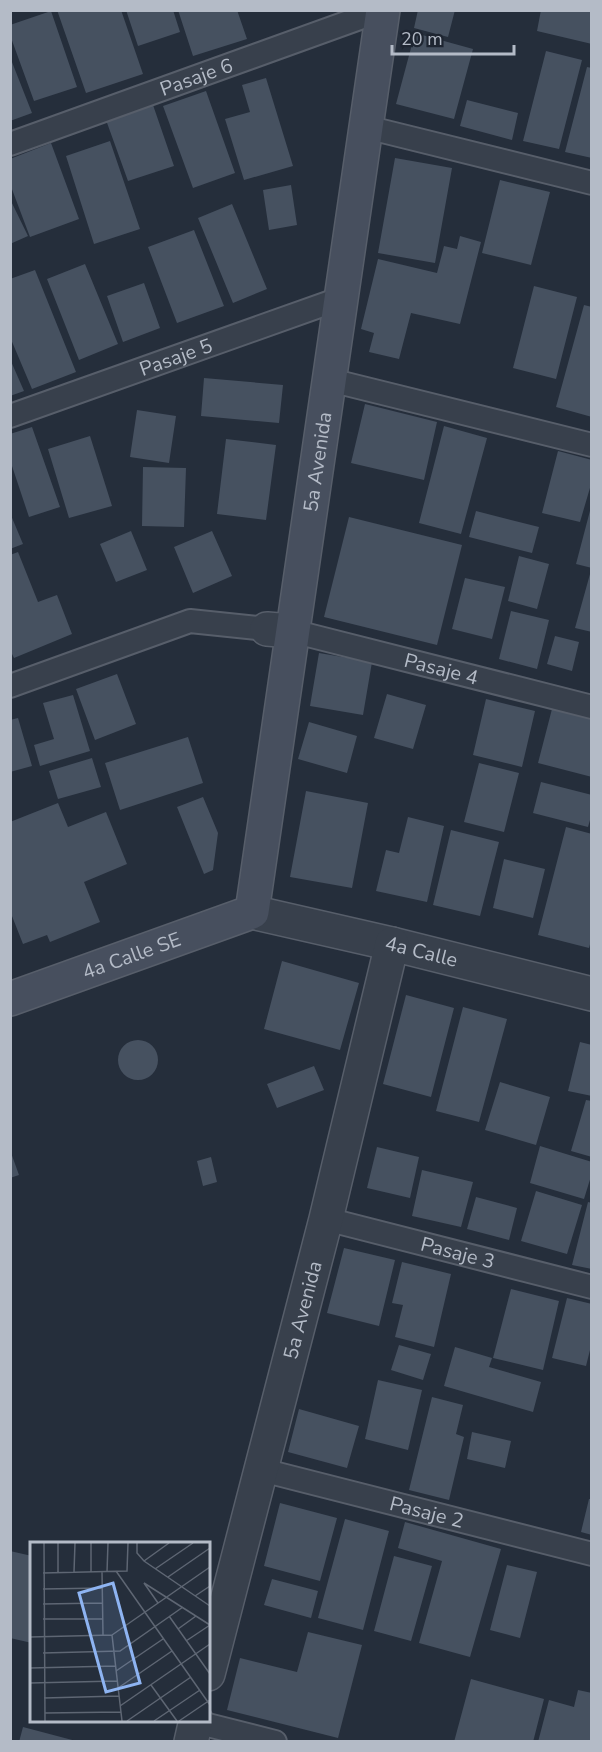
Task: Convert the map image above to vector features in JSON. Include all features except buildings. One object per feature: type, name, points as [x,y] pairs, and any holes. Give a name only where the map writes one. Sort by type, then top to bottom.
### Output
[{"type":"street","name":"5a Avenida","points":[[252,912],[280,630],[330,380],[383,10]]},
{"type":"street","name":"4a Calle","points":[[252,912],[392,944],[591,994]]},
{"type":"street","name":"4a Calle SE","points":[[10,999],[252,912]]},
{"type":"street","name":"5a Avenida","points":[[210,1666],[326,1219],[392,944]]},
{"type":"lane","name":"Pasaje 6","points":[[10,144],[383,10]]},
{"type":"lane","points":[[366,127],[591,183]]},
{"type":"lane","name":"Pasaje 5","points":[[10,416],[342,298]]},
{"type":"lane","points":[[330,380],[591,445]]},
{"type":"lane","name":"Pasaje 4","points":[[10,686],[190,621],[280,630],[591,707]]},
{"type":"lane","name":"Pasaje 3","points":[[326,1219],[591,1287]]},
{"type":"lane","name":"Pasaje 2","points":[[262,1470],[591,1554]]},
{"type":"lane","points":[[195,1728],[275,1742]]}]
